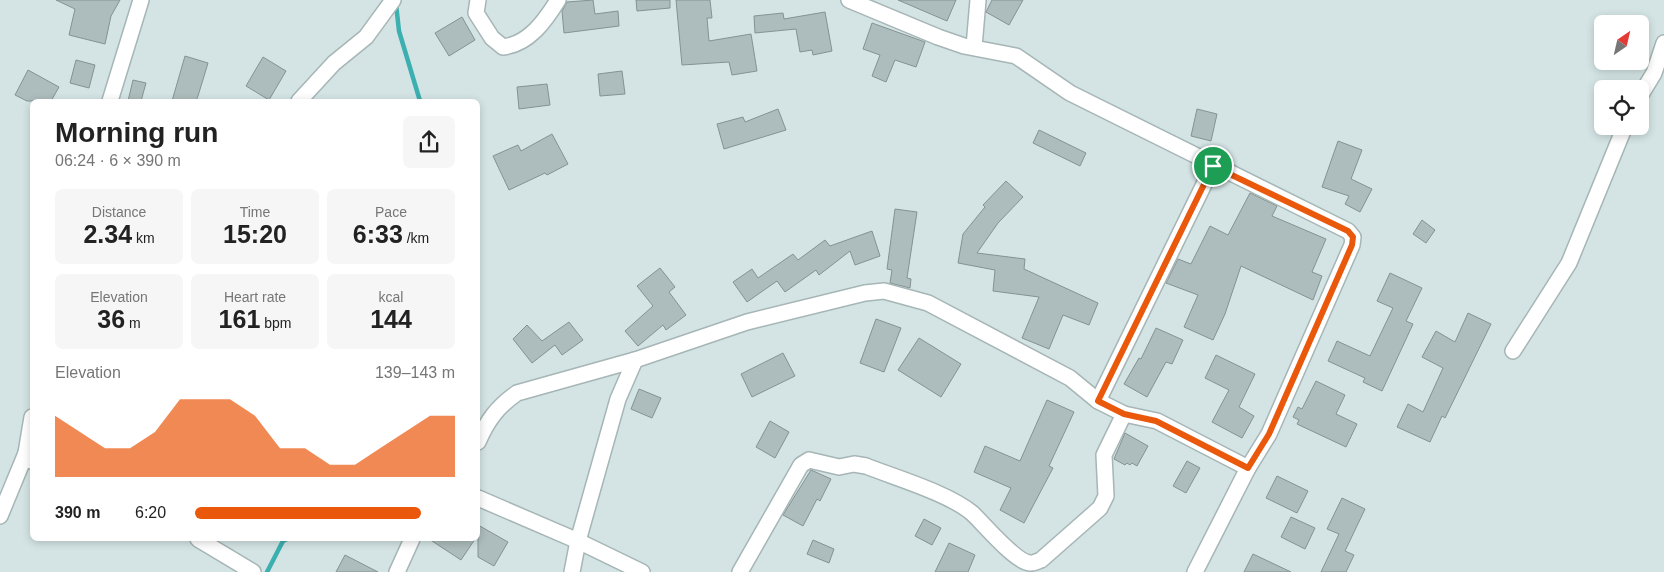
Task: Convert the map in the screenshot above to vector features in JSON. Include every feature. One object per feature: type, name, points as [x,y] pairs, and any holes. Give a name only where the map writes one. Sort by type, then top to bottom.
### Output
[{"type":"street","points":[[111,99],[141,0]]},
{"type":"street","points":[[301,99],[334,63],[366,37],[393,0]]},
{"type":"street","points":[[478,0],[476,13],[492,38],[503,47],[514,45],[534,32],[558,0]]},
{"type":"street","points":[[849,0],[938,37],[1016,56],[1070,92],[1213,166],[1348,231],[1353,237],[1352,245],[1269,434],[1248,468],[1195,572]]},
{"type":"street","points":[[974,47],[978,0]]},
{"type":"street","points":[[1649,81],[1654,73],[1664,43]]},
{"type":"street","points":[[1513,351],[1569,263],[1620,135]]},
{"type":"street","points":[[1098,401],[1213,166]]},
{"type":"street","points":[[480,437],[486,422],[502,404],[516,394],[636,360],[747,322],[865,293],[884,291],[928,303],[1070,378],[1098,401],[1124,414],[1156,421],[1248,468]]},
{"type":"street","points":[[572,572],[578,541],[618,398],[636,360]]},
{"type":"street","points":[[740,572],[801,465],[809,460],[839,467],[854,464],[866,466],[946,498],[962,505],[991,534],[1024,561],[1031,564],[1041,560],[1100,508],[1106,496],[1104,455],[1124,414]]},
{"type":"street","points":[[0,516],[29,458],[30,444]]},
{"type":"street","points":[[480,499],[578,541],[642,572]]},
{"type":"street","points":[[201,541],[253,572]]},
{"type":"street","points":[[397,572],[411,541]]},
{"type":"building","points":[[56,0],[120,0],[111,16],[105,44],[69,35],[75,9]]},
{"type":"building","points":[[593,0],[595,14],[618,11],[619,26],[564,33],[562,11],[567,2]]},
{"type":"building","points":[[636,0],[670,0],[670,8],[637,11]]},
{"type":"building","points":[[676,0],[710,0],[712,18],[707,18],[709,41],[751,34],[757,71],[732,75],[729,62],[682,65]]},
{"type":"building","points":[[898,0],[956,0],[947,21]]},
{"type":"building","points":[[992,0],[1023,0],[1009,25],[986,12]]},
{"type":"building","points":[[825,12],[832,51],[813,55],[812,50],[800,52],[796,29],[755,33],[754,16],[783,13],[784,19]]},
{"type":"building","points":[[462,17],[475,40],[449,56],[435,33]]},
{"type":"building","points":[[872,23],[925,42],[916,67],[895,60],[886,82],[872,76],[880,55],[863,49]]},
{"type":"building","points":[[185,56],[208,63],[197,99],[173,99]]},
{"type":"building","points":[[263,57],[286,71],[270,99],[246,86]]},
{"type":"building","points":[[76,60],[95,65],[89,88],[70,83]]},
{"type":"building","points":[[28,70],[59,87],[52,99],[30,99],[30,101],[27,101],[15,95]]},
{"type":"building","points":[[622,71],[625,94],[600,96],[598,74]]},
{"type":"building","points":[[133,80],[146,83],[142,99],[128,99]]},
{"type":"building","points":[[547,84],[550,105],[519,109],[517,87]]},
{"type":"building","points":[[778,109],[786,130],[724,149],[717,124],[743,117],[745,122]]},
{"type":"building","points":[[1197,109],[1217,114],[1211,141],[1191,136]]},
{"type":"building","points":[[1039,130],[1086,153],[1080,166],[1033,143]]},
{"type":"building","points":[[552,134],[568,164],[547,175],[545,173],[509,190],[493,156],[518,145],[521,151]]},
{"type":"building","points":[[1338,141],[1362,150],[1351,179],[1372,189],[1360,212],[1345,204],[1349,196],[1322,187]]},
{"type":"building","points":[[1006,181],[1023,197],[998,223],[977,253],[1025,259],[1024,269],[1098,303],[1089,325],[1063,315],[1049,349],[1022,338],[1039,297],[993,291],[995,270],[958,263],[963,234],[985,207],[983,205]]},
{"type":"building","points":[[1250,193],[1277,206],[1272,216],[1326,239],[1312,272],[1322,276],[1313,300],[1241,266],[1225,314],[1213,340],[1184,327],[1198,295],[1166,283],[1178,259],[1191,264],[1210,226],[1228,235]]},
{"type":"building","points":[[895,209],[917,212],[907,278],[911,279],[910,288],[890,283],[892,270],[887,269]]},
{"type":"building","points":[[1422,220],[1435,230],[1426,243],[1413,234]]},
{"type":"building","points":[[872,231],[880,256],[855,265],[850,251],[819,275],[816,270],[785,292],[777,281],[747,302],[733,282],[752,269],[758,278],[793,254],[798,260],[825,240],[830,246]]},
{"type":"building","points":[[660,268],[675,287],[669,292],[686,315],[666,330],[663,325],[638,346],[625,331],[653,306],[637,286]]},
{"type":"building","points":[[1390,273],[1422,288],[1406,321],[1413,324],[1382,391],[1363,382],[1365,378],[1328,361],[1337,341],[1370,356],[1393,308],[1377,301]]},
{"type":"building","points":[[1468,313],[1491,324],[1445,418],[1442,416],[1430,442],[1397,427],[1408,404],[1423,412],[1443,368],[1422,357],[1436,331],[1455,342]]},
{"type":"building","points":[[876,319],[901,328],[884,372],[860,363]]},
{"type":"building","points":[[569,322],[583,340],[562,355],[555,345],[532,363],[513,339],[527,325],[542,341]]},
{"type":"building","points":[[1156,328],[1183,340],[1172,364],[1166,362],[1147,397],[1124,384],[1139,358],[1141,359]]},
{"type":"building","points":[[919,338],[961,364],[941,397],[898,370]]},
{"type":"building","points":[[783,353],[795,376],[752,397],[741,374]]},
{"type":"building","points":[[1216,355],[1255,374],[1239,407],[1254,416],[1242,438],[1212,422],[1229,390],[1205,378]]},
{"type":"building","points":[[1316,381],[1345,395],[1336,414],[1357,424],[1346,447],[1297,424],[1299,420],[1293,417],[1298,407],[1302,409]]},
{"type":"building","points":[[639,389],[661,398],[652,418],[631,409]]},
{"type":"building","points":[[1047,400],[1074,412],[1049,466],[1053,468],[1024,523],[1000,510],[1011,488],[974,472],[985,446],[1020,461]]},
{"type":"building","points":[[770,421],[789,432],[775,458],[756,447]]},
{"type":"building","points":[[1125,433],[1148,446],[1137,466],[1132,463],[1125,465],[1114,459]]},
{"type":"building","points":[[1187,461],[1200,468],[1186,493],[1173,486]]},
{"type":"building","points":[[811,470],[831,479],[820,501],[817,499],[803,526],[783,515]]},
{"type":"building","points":[[1277,476],[1308,491],[1297,513],[1266,498]]},
{"type":"building","points":[[1342,498],[1365,509],[1345,551],[1354,555],[1346,572],[1321,572],[1339,534],[1327,529]]},
{"type":"building","points":[[1291,517],[1315,528],[1305,549],[1281,537]]},
{"type":"building","points":[[924,519],[941,528],[932,545],[915,536]]},
{"type":"building","points":[[480,526],[508,542],[494,566],[478,557]]},
{"type":"building","points":[[813,540],[834,549],[829,563],[807,554]]},
{"type":"building","points":[[432,541],[474,541],[461,560]]},
{"type":"building","points":[[949,543],[975,555],[968,572],[935,572]]},
{"type":"building","points":[[1253,554],[1291,572],[1244,572]]},
{"type":"building","points":[[345,555],[378,572],[336,572]]},
{"type":"waterway","points":[[396,4],[399,31],[419,99]]},
{"type":"waterway","points":[[267,572],[283,541]]},
{"type":"route","points":[[1213,166],[1348,231],[1353,237],[1352,245],[1269,434],[1248,468],[1156,421],[1124,414],[1098,401],[1213,166]]}]
